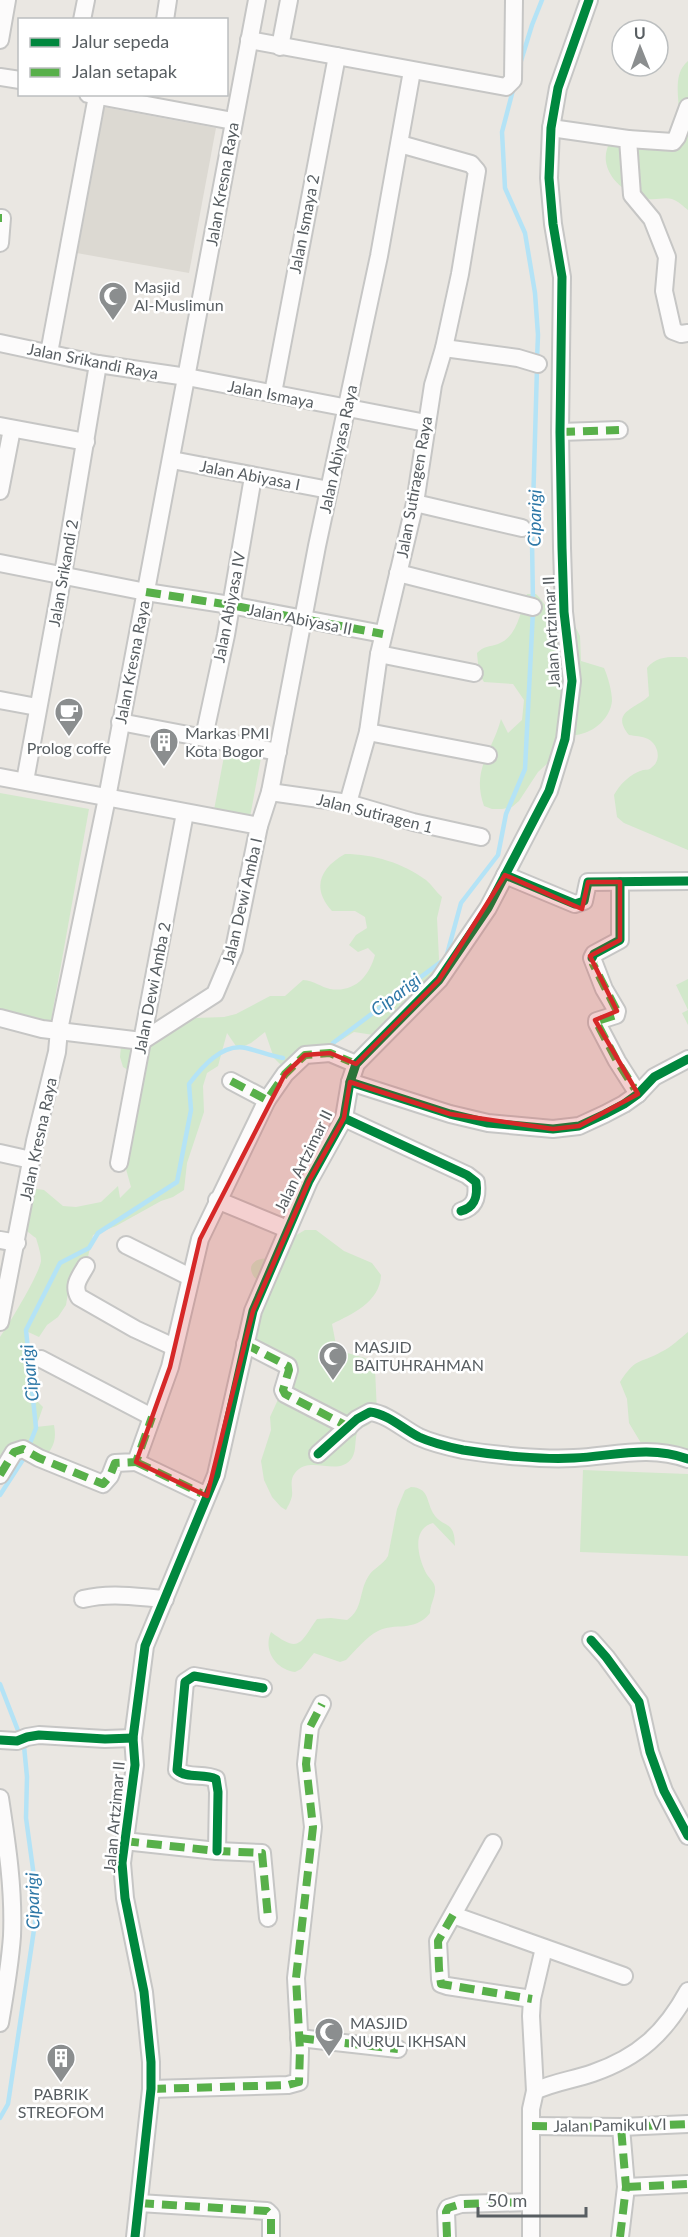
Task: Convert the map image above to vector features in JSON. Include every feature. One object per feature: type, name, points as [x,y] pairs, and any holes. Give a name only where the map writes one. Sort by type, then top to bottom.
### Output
[{"type":"street","points":[[0,40],[8,0]]},
{"type":"street","points":[[82,18],[86,0]]},
{"type":"street","points":[[165,18],[168,0]]},
{"type":"street","name":"Jalan Kresna Raya","points":[[0,1322],[8,1241],[31,1160],[57,1052],[59,1030],[107,798],[172,460],[257,0]]},
{"type":"street","points":[[280,46],[289,0]]},
{"type":"street","points":[[249,40],[506,87],[513,80],[514,0]]},
{"type":"street","name":"Jalan Artzimar II","points":[[135,2237],[151,2089],[151,2062],[144,1992],[123,1881],[124,1841],[135,1765],[133,1737],[145,1646],[216,1475],[253,1311],[309,1181],[344,1118],[350,1082],[356,1064],[439,980],[489,908],[549,791],[565,739],[572,681],[564,612],[560,432],[562,277],[553,224],[549,178],[551,128],[558,87],[589,0]]},
{"type":"street","name":"Jalan Ismaya 2","points":[[273,393],[337,56]]},
{"type":"street","name":"Jalan Abiyasa Raya","points":[[259,826],[270,792],[329,490],[379,256],[412,71]]},
{"type":"street","points":[[0,77],[18,81]]},
{"type":"street","points":[[50,353],[93,96]]},
{"type":"street","points":[[105,96],[151,100],[234,121]]},
{"type":"street","points":[[551,128],[628,139],[673,142],[688,107]]},
{"type":"street","points":[[628,139],[632,195],[652,219],[667,257],[664,291],[673,331],[681,334],[688,333]]},
{"type":"street","name":"Jalan Sutiragen Raya","points":[[348,803],[368,732],[379,654],[415,503],[433,385],[444,348],[460,273],[477,171],[471,164],[400,144]]},
{"type":"street","points":[[0,218],[2,218],[2,232],[0,243]]},
{"type":"street","name":"Jalan Srikandi Raya","points":[[0,343],[98,364],[187,377]]},
{"type":"street","points":[[444,348],[518,358],[538,364]]},
{"type":"street","name":"Jalan Srikandi 2","points":[[25,781],[98,364]]},
{"type":"street","name":"Jalan Ismaya","points":[[187,377],[426,423]]},
{"type":"street","points":[[0,491],[6,427],[86,442]]},
{"type":"street","points":[[560,432],[619,430]]},
{"type":"street","name":"Jalan Abiyasa I","points":[[172,460],[329,490]]},
{"type":"street","name":"Jalan Abiyasa IV","points":[[204,737],[253,477]]},
{"type":"street","points":[[415,503],[522,528]]},
{"type":"street","name":"Jalan Abiyasa II","points":[[0,563],[146,592],[384,634]]},
{"type":"street","points":[[398,573],[533,607]]},
{"type":"street","points":[[379,654],[474,673]]},
{"type":"street","points":[[0,700],[37,707]]},
{"type":"street","points":[[120,722],[278,752]]},
{"type":"street","points":[[368,732],[488,755]]},
{"type":"street","name":"Jalan Dewi Amba I","points":[[0,777],[259,826],[234,949],[215,994],[142,1041]]},
{"type":"street","name":"Jalan Sutiragen 1","points":[[270,792],[348,803],[413,822],[481,837]]},
{"type":"street","name":"Jalan Dewi Amba 2","points":[[119,1163],[185,813]]},
{"type":"street","points":[[505,875],[571,904],[584,901],[588,882],[688,881]]},
{"type":"street","points":[[620,882],[620,940],[594,954],[592,958],[604,989],[617,1011],[616,1015],[597,1021],[597,1023],[638,1094]]},
{"type":"street","points":[[0,1018],[59,1030],[142,1041]]},
{"type":"street","points":[[136,1462],[167,1377],[200,1239],[267,1100],[285,1074],[305,1055],[330,1053],[356,1064]]},
{"type":"street","points":[[350,1082],[450,1114],[488,1123],[553,1129],[579,1126],[624,1104],[638,1094],[654,1077],[688,1059]]},
{"type":"street","points":[[231,1081],[267,1100]]},
{"type":"street","points":[[344,1118],[467,1175],[476,1182],[474,1205],[461,1212]]},
{"type":"street","points":[[0,1153],[31,1160]]},
{"type":"street","points":[[217,1200],[287,1228]]},
{"type":"street","points":[[126,1245],[190,1277]]},
{"type":"street","points":[[86,1266],[76,1283],[75,1291],[80,1298],[174,1347]]},
{"type":"street","points":[[245,1344],[288,1366],[290,1370],[283,1390],[285,1394],[349,1427]]},
{"type":"street","points":[[41,1359],[152,1417]]},
{"type":"street","points":[[318,1454],[363,1414],[377,1413],[421,1438],[463,1450],[556,1458],[618,1452],[661,1452],[688,1459]]},
{"type":"street","points":[[0,1475],[14,1452],[23,1449],[39,1458],[103,1484],[110,1476],[115,1463],[136,1462],[207,1496]]},
{"type":"street","points":[[83,1599],[115,1594],[165,1599]]},
{"type":"street","points":[[591,1640],[639,1702],[650,1752],[664,1791],[688,1836]]},
{"type":"street","points":[[217,1851],[219,1792],[216,1779],[208,1775],[179,1773],[177,1770],[184,1682],[194,1676],[263,1688]]},
{"type":"street","points":[[151,2089],[294,2085],[299,2082],[300,2038],[296,1978],[313,1827],[306,1764],[310,1727],[322,1704]]},
{"type":"street","points":[[0,1740],[17,1741],[39,1735],[105,1739],[133,1737]]},
{"type":"street","points":[[0,1798],[11,1880],[0,2023]]},
{"type":"street","points":[[124,1841],[217,1851],[262,1853],[268,1918]]},
{"type":"street","points":[[493,1843],[438,1941],[441,1984],[532,1999]]},
{"type":"street","points":[[453,1915],[624,1976]]},
{"type":"street","points":[[531,2237],[531,2109],[535,2091],[531,2016],[532,1999],[544,1948]]},
{"type":"street","points":[[535,2091],[593,2073],[639,2050],[667,2025],[688,1991]]},
{"type":"street","points":[[300,2038],[398,2049]]},
{"type":"street","name":"Jalan Pamikul VI","points":[[532,2126],[621,2127],[688,2124]]},
{"type":"street","points":[[620,2237],[626,2187],[621,2127]]},
{"type":"street","points":[[626,2187],[688,2184]]},
{"type":"street","points":[[447,2237],[446,2212],[448,2208],[461,2204],[531,2202]]},
{"type":"street","points":[[139,2203],[267,2211],[272,2215],[271,2237]]},
{"type":"highlighted area","points":[[505,875],[582,909],[588,882],[620,882],[620,940],[590,956],[617,1011],[595,1020],[638,1094],[579,1126],[553,1129],[450,1114],[350,1082],[344,1118],[309,1181],[253,1311],[207,1496],[136,1462],[170,1367],[200,1239],[285,1074],[305,1055],[330,1053],[356,1064],[439,980]]},
{"type":"shaded area","points":[[98,106],[216,128],[189,273],[71,252]]},
{"type":"green space","points":[[688,61],[688,210],[672,199],[649,199],[629,192],[613,178],[606,159],[607,149],[612,139],[669,139],[678,122],[679,74]]},
{"type":"green space","points":[[527,594],[536,594],[554,615],[572,620],[580,636],[581,661],[604,668],[610,684],[612,701],[603,721],[585,733],[571,735],[538,772],[519,801],[512,807],[492,809],[484,806],[480,782],[481,771],[501,719],[508,733],[522,720],[524,700],[513,684],[484,682],[479,674],[477,653],[484,648],[505,641],[510,636]]},
{"type":"green space","points":[[686,657],[688,659],[688,850],[624,823],[617,817],[614,795],[622,783],[638,772],[650,769],[657,760],[658,752],[654,744],[646,738],[629,735],[622,721],[627,712],[649,696],[647,668],[660,659]]},
{"type":"green space","points":[[225,751],[261,758],[250,817],[214,810]]},
{"type":"green space","points":[[0,793],[89,809],[50,1026],[0,1012]]},
{"type":"green space","points":[[345,854],[377,858],[398,864],[426,880],[442,897],[437,918],[439,959],[436,972],[380,1036],[354,1032],[309,1057],[289,1064],[281,1065],[274,1058],[265,1032],[251,1043],[238,1049],[227,1033],[218,1066],[207,1073],[203,1086],[204,1112],[187,1163],[184,1190],[116,1226],[93,1235],[87,1261],[77,1284],[68,1293],[66,1305],[58,1317],[47,1325],[39,1337],[26,1331],[29,1385],[34,1398],[43,1407],[36,1427],[54,1425],[55,1436],[49,1453],[41,1461],[24,1460],[17,1457],[0,1480],[0,1337],[30,1288],[41,1261],[36,1238],[20,1224],[15,1215],[14,1203],[31,1188],[44,1190],[63,1206],[76,1207],[101,1202],[118,1186],[120,1198],[131,1187],[124,1162],[133,1073],[123,1067],[120,1057],[121,1046],[162,1039],[182,1024],[195,1018],[224,1017],[236,1014],[270,996],[285,996],[303,980],[339,990],[354,986],[365,976],[375,955],[368,948],[358,952],[349,945],[356,935],[367,928],[365,917],[355,911],[332,911],[320,887],[324,872]]},
{"type":"green space","points":[[688,979],[688,1010],[676,985]]},
{"type":"green space","points":[[688,1010],[688,1025],[682,1013]]},
{"type":"green space","points":[[305,1230],[316,1230],[344,1251],[372,1263],[381,1275],[376,1293],[364,1306],[332,1324],[337,1350],[365,1358],[375,1369],[377,1412],[370,1424],[358,1430],[354,1455],[346,1464],[332,1467],[308,1465],[295,1473],[292,1482],[292,1496],[286,1510],[272,1497],[264,1480],[261,1461],[271,1430],[270,1417],[287,1376],[255,1343],[250,1325],[258,1282],[251,1266],[256,1261],[269,1259],[293,1237]]},
{"type":"green space","points":[[688,1332],[688,1453],[641,1443],[629,1423],[627,1399],[620,1382],[638,1362],[665,1350]]},
{"type":"green space","points":[[583,1470],[688,1474],[688,1556],[580,1552]]},
{"type":"green space","points":[[411,1487],[424,1492],[433,1513],[451,1528],[454,1537],[455,1546],[433,1523],[426,1526],[419,1537],[421,1559],[435,1587],[430,1613],[418,1623],[378,1631],[365,1640],[346,1660],[340,1662],[314,1653],[301,1669],[295,1672],[282,1667],[272,1658],[270,1652],[271,1632],[288,1643],[294,1644],[303,1639],[317,1619],[347,1620],[352,1616],[356,1611],[368,1577],[388,1556],[397,1509],[405,1490]]},
{"type":"waterway","name":"Ciparigi","points":[[520,64],[542,0]]},
{"type":"waterway","name":"Ciparigi","points":[[513,90],[502,132],[505,188],[525,233],[535,293],[537,360]]},
{"type":"waterway","name":"Ciparigi","points":[[533,603],[532,541],[537,368]]},
{"type":"waterway","name":"Ciparigi","points":[[333,1043],[446,958],[461,903],[498,855],[506,814],[525,769],[533,611]]},
{"type":"waterway","name":"Ciparigi","points":[[29,1446],[36,1428],[26,1330],[60,1263],[89,1248],[98,1233],[177,1182],[191,1110],[189,1084],[206,1064],[221,1053],[237,1047],[283,1058]]},
{"type":"waterway","name":"Ciparigi","points":[[0,1495],[26,1455]]},
{"type":"waterway","name":"Ciparigi","points":[[0,1684],[24,1746],[27,1777],[26,1818],[35,1884],[35,1923],[8,2104],[0,2118]]},
{"type":"marked path","points":[[560,432],[619,430]]},
{"type":"marked path","points":[[146,592],[230,605],[383,634]]},
{"type":"marked path","points":[[594,954],[593,964],[617,1011],[616,1015],[597,1021],[597,1023],[638,1094]]},
{"type":"marked path","points":[[231,1081],[267,1100],[285,1074],[305,1055],[330,1053],[356,1064]]},
{"type":"marked path","points":[[245,1344],[288,1366],[283,1390],[285,1394],[349,1427]]},
{"type":"marked path","points":[[0,1475],[14,1452],[23,1449],[39,1458],[103,1484],[110,1476],[115,1463],[136,1462],[152,1417]]},
{"type":"marked path","points":[[136,1462],[207,1496]]},
{"type":"marked path","points":[[151,2089],[288,2085],[299,2082],[300,2050],[296,1978],[313,1827],[306,1764],[310,1727],[322,1704]]},
{"type":"marked path","points":[[124,1841],[217,1851],[262,1853],[268,1918]]},
{"type":"marked path","points":[[453,1915],[438,1941],[441,1984],[532,1999]]},
{"type":"marked path","points":[[299,2038],[398,2049]]},
{"type":"marked path","points":[[532,2126],[621,2127],[688,2124]]},
{"type":"marked path","points":[[620,2237],[626,2187],[621,2127]]},
{"type":"marked path","points":[[626,2187],[688,2184]]},
{"type":"marked path","points":[[447,2237],[446,2212],[448,2208],[461,2204],[531,2202]]},
{"type":"marked path","points":[[139,2203],[267,2211],[271,2215],[271,2237]]},
{"type":"cycle path","points":[[135,2237],[151,2089],[151,2062],[144,1992],[125,1898],[122,1863],[135,1765],[133,1738],[145,1646],[216,1475],[253,1311],[309,1181],[344,1118],[350,1082],[356,1064],[439,980],[488,908],[549,791],[565,739],[572,681],[564,612],[562,548],[560,432],[562,277],[553,224],[549,178],[551,128],[558,88],[589,0]]},
{"type":"cycle path","points":[[505,875],[575,904],[584,901],[588,882],[688,881]]},
{"type":"cycle path","points":[[592,958],[594,954],[620,940],[620,882]]},
{"type":"cycle path","points":[[350,1082],[450,1114],[488,1123],[553,1129],[579,1126],[605,1114],[638,1094],[654,1077],[688,1059]]},
{"type":"cycle path","points":[[344,1118],[467,1175],[476,1182],[474,1201],[470,1207],[461,1211]]},
{"type":"cycle path","points":[[318,1454],[357,1419],[370,1412],[377,1413],[424,1439],[475,1452],[518,1457],[562,1458],[646,1452],[688,1459]]},
{"type":"cycle path","points":[[591,1640],[639,1702],[650,1752],[664,1791],[688,1836]]},
{"type":"cycle path","points":[[217,1851],[218,1792],[216,1779],[185,1774],[177,1770],[185,1682],[194,1676],[263,1688]]},
{"type":"cycle path","points":[[0,1740],[17,1741],[39,1735],[105,1739],[133,1738]]},
{"type":"place","name":"Masjid Al-Muslimun","points":[[113,322]]},
{"type":"place","name":"Prolog coffe","points":[[69,738]]},
{"type":"place","name":"Markas PMI Kota Bogor","points":[[164,768]]},
{"type":"place","name":"MASJID BAITUHRAHMAN","points":[[333,1382]]},
{"type":"place","name":"MASJID NURUL IKHSAN","points":[[329,2058]]},
{"type":"place","name":"PABRIK STREOFOM","points":[[61,2084]]}]
